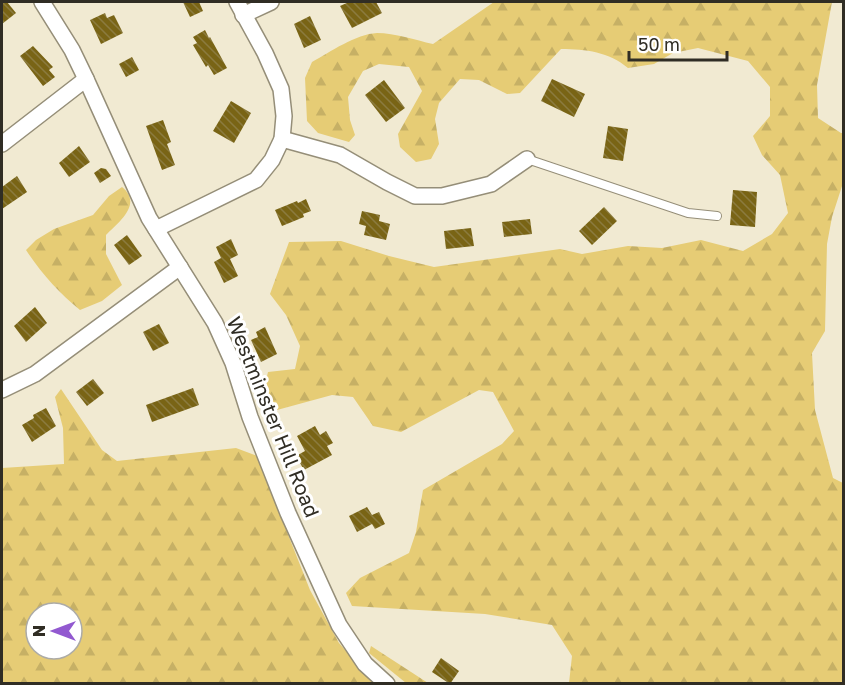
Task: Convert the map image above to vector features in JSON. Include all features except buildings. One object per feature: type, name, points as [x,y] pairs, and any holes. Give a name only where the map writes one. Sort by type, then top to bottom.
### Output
[{"type":"street","name":"Westminster Hill Road","points":[[42,2],[72,50],[149,218],[214,322],[232,363],[250,417],[288,513],[339,625],[365,664],[387,684]]},
{"type":"street","points":[[156,230],[256,180],[272,160],[282,139],[284,116],[281,89],[265,53],[240,8],[271,2]]},
{"type":"street","points":[[2,144],[86,79]]},
{"type":"street","points":[[282,139],[340,155],[414,196],[442,196],[491,184],[527,159]]},
{"type":"street","points":[[2,390],[35,374],[180,267]]},
{"type":"lane","points":[[527,159],[688,213],[717,216]]},
{"type":"green space","points":[[494,2],[832,2],[817,85],[818,118],[843,133],[843,183],[832,217],[827,244],[825,331],[812,353],[815,410],[833,478],[843,483],[843,683],[569,683],[572,656],[552,625],[485,614],[352,606],[346,593],[360,578],[409,553],[416,532],[423,490],[502,444],[514,431],[493,392],[479,390],[401,432],[373,426],[353,397],[332,395],[266,413],[262,397],[268,372],[295,369],[300,346],[286,315],[270,294],[289,242],[341,241],[434,267],[560,249],[582,254],[628,246],[662,248],[701,240],[743,251],[772,234],[788,213],[780,175],[762,155],[753,136],[770,116],[770,87],[748,61],[698,48],[673,53],[654,64],[628,68],[613,58],[597,52],[561,49],[520,93],[507,94],[479,80],[460,79],[439,103],[435,119],[439,144],[431,159],[416,162],[400,147],[398,134],[422,91],[409,67],[379,64],[363,71],[348,97],[350,120],[355,135],[349,142],[318,133],[307,121],[305,78],[312,62],[343,44],[369,34],[391,34],[433,44]]},
{"type":"green space","points":[[122,187],[128,193],[130,206],[122,219],[106,235],[106,254],[122,285],[102,301],[80,310],[51,282],[26,250],[36,240],[54,229],[93,215],[109,196]]},
{"type":"green space","points":[[61,389],[102,450],[117,461],[236,448],[257,456],[310,590],[339,643],[364,671],[380,684],[2,684],[2,468],[64,464],[63,428],[55,397]]},
{"type":"green space","points":[[371,646],[428,683],[406,683],[369,653]]}]
